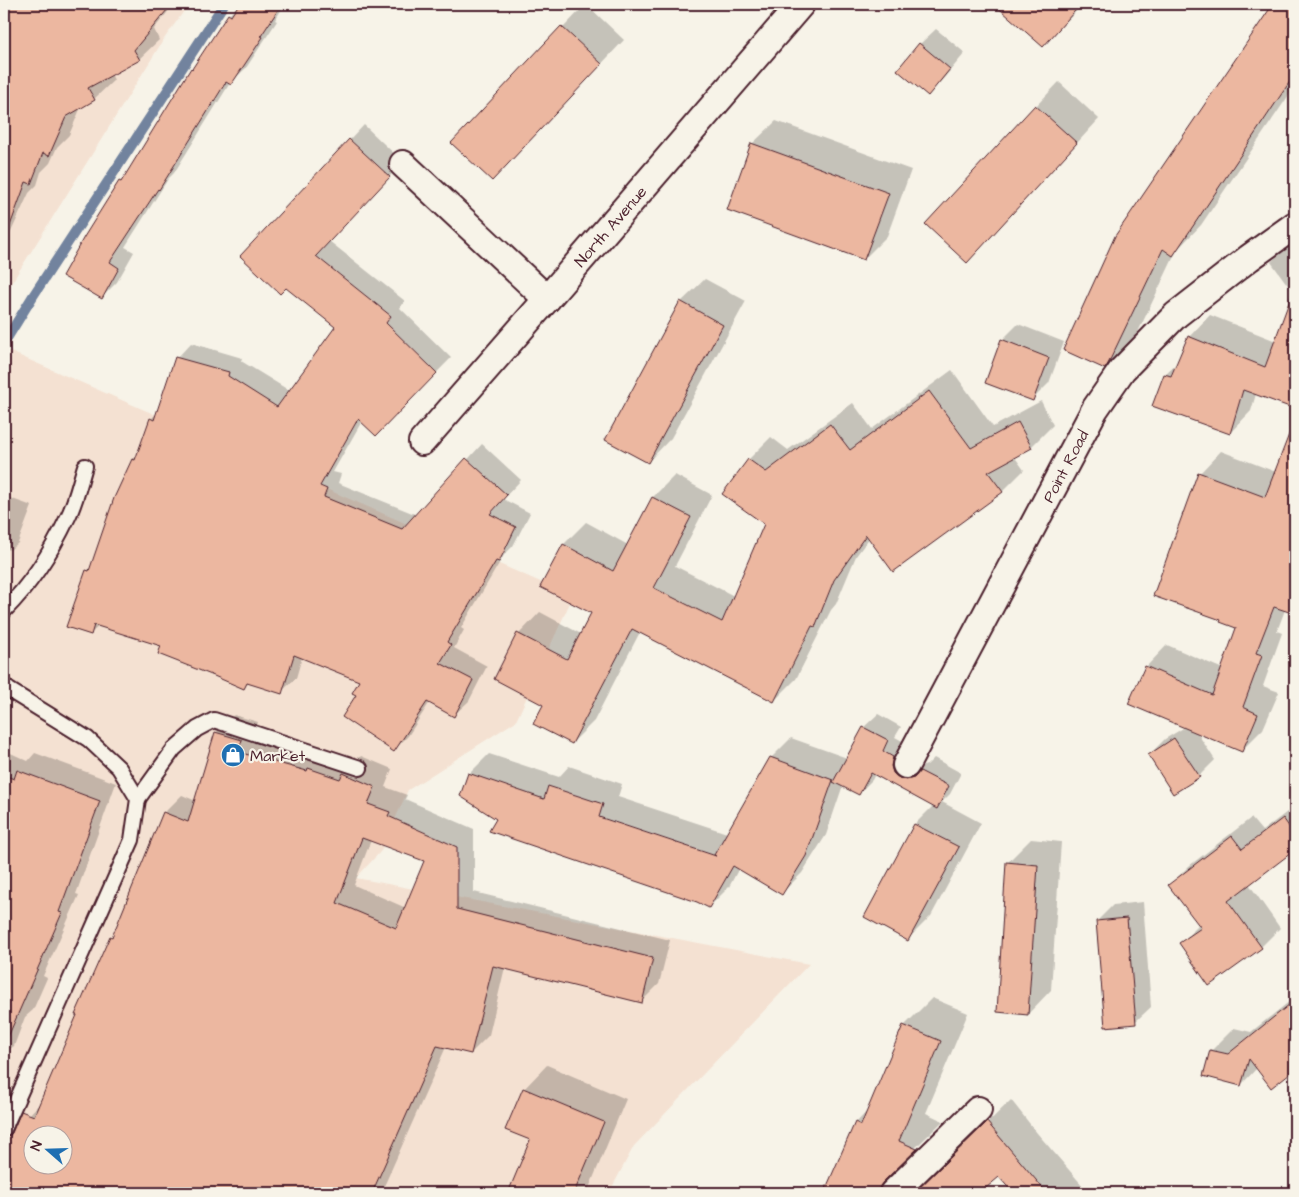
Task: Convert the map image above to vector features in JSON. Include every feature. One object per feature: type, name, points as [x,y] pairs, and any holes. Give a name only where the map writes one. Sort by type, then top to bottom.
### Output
[{"type":"street","name":"North Avenue","points":[[422,442],[801,4]]},
{"type":"street","points":[[403,164],[547,299]]},
{"type":"street","name":"Point Road","points":[[906,765],[1095,409],[1122,370],[1176,315],[1295,225]]},
{"type":"street","points":[[893,1193],[978,1110]]},
{"type":"lane","points":[[4,611],[42,566],[69,515],[85,466]]},
{"type":"lane","points":[[4,685],[88,739],[119,768],[138,799]]},
{"type":"lane","points":[[4,1129],[132,840],[138,799],[174,749],[197,730],[214,720],[360,768]]},
{"type":"shaded area","points":[[4,4],[189,4],[164,39],[4,295]]},
{"type":"shaded area","name":"Market","points":[[4,349],[573,596],[516,721],[408,790],[381,851],[356,878],[809,964],[634,1146],[609,1193],[4,1193]]},
{"type":"building","points":[[4,4],[172,4],[134,50],[140,60],[88,88],[95,100],[66,117],[49,156],[43,153],[31,184],[26,182],[7,234],[4,234]]},
{"type":"building","points":[[239,4],[282,4],[261,36],[263,37],[231,85],[226,82],[159,190],[110,262],[119,268],[102,299],[62,276],[84,237],[119,181],[121,182],[191,68],[228,14],[231,16]]},
{"type":"building","points":[[994,4],[1081,4],[1043,47]]},
{"type":"building","points":[[1273,4],[1295,4],[1295,74],[1173,256],[1163,249],[1105,369],[1063,350],[1115,236]]},
{"type":"building","points":[[561,26],[602,64],[492,181],[451,143]]},
{"type":"building","points":[[919,43],[950,69],[928,96],[897,70]]},
{"type":"building","points":[[1035,105],[1077,143],[967,263],[925,224]]},
{"type":"building","points":[[349,139],[390,177],[316,256],[391,316],[386,323],[437,373],[376,436],[358,419],[320,486],[327,489],[324,497],[402,529],[466,458],[507,495],[490,514],[516,527],[499,562],[496,561],[447,642],[451,645],[440,663],[473,680],[454,717],[427,702],[394,752],[342,717],[356,695],[352,693],[359,681],[294,655],[282,694],[247,683],[244,689],[158,654],[161,646],[94,625],[91,635],[66,627],[86,570],[89,571],[114,498],[132,459],[135,460],[150,418],[154,420],[175,357],[229,372],[228,376],[277,407],[335,327],[286,288],[280,294],[240,256]]},
{"type":"building","points":[[751,143],[889,193],[864,260],[727,210]]},
{"type":"building","points":[[1292,294],[1295,294],[1295,409],[1243,390],[1230,434],[1152,406],[1164,374],[1171,376],[1188,336],[1265,367]]},
{"type":"building","points":[[680,301],[723,325],[648,463],[605,440]]},
{"type":"building","points":[[1001,339],[1049,358],[1033,401],[985,383]]},
{"type":"building","points":[[929,391],[971,448],[1018,422],[1032,448],[988,472],[1003,492],[893,572],[866,535],[834,580],[815,627],[812,626],[774,702],[632,629],[572,744],[533,724],[543,705],[494,679],[517,633],[567,659],[591,613],[540,587],[563,544],[613,571],[652,497],[691,517],[654,588],[722,622],[764,524],[722,494],[748,459],[766,472],[830,424],[850,450]]},
{"type":"building","points":[[1293,424],[1295,425],[1295,614],[1274,607],[1256,653],[1262,655],[1243,707],[1258,714],[1242,752],[1128,704],[1145,666],[1212,695],[1236,628],[1220,622],[1221,620],[1153,596],[1198,472],[1265,497]]},
{"type":"building","points":[[863,727],[888,740],[883,751],[893,757],[891,766],[893,773],[899,778],[906,780],[914,778],[920,771],[949,786],[937,809],[871,773],[859,795],[833,782]]},
{"type":"building","points":[[215,732],[242,740],[238,752],[307,771],[308,768],[340,779],[343,773],[375,787],[368,804],[390,812],[388,816],[457,847],[457,909],[653,958],[642,1003],[493,966],[471,1054],[437,1046],[372,1193],[4,1193],[4,1138],[12,1133],[21,1111],[34,1116],[77,1015],[75,1015],[110,936],[112,937],[163,812],[188,822]],"holes":[[[362,838],[424,861],[396,928],[337,903]]]},
{"type":"building","points":[[1174,738],[1200,777],[1173,794],[1148,755]]},
{"type":"building","points":[[770,757],[833,780],[806,856],[782,895],[733,866],[709,908],[697,902],[489,831],[496,819],[460,796],[468,773],[544,799],[548,786],[603,804],[599,817],[716,856],[714,855]]},
{"type":"building","points":[[17,770],[100,801],[59,912],[62,913],[4,1046],[4,775],[14,779]]},
{"type":"building","points":[[1283,818],[1295,835],[1295,850],[1228,901],[1262,948],[1209,986],[1179,943],[1201,928],[1168,885],[1232,836],[1242,849]]},
{"type":"building","points":[[914,824],[959,847],[908,941],[864,917]]},
{"type":"building","points":[[1006,862],[1038,865],[1028,1015],[997,1012]]},
{"type":"building","points":[[1127,918],[1136,1024],[1105,1027],[1096,921]]},
{"type":"building","points":[[1295,1000],[1295,1069],[1271,1088],[1249,1059],[1241,1086],[1203,1076],[1210,1050],[1228,1054]]},
{"type":"building","points":[[903,1025],[941,1041],[899,1141],[917,1149],[883,1182],[878,1193],[824,1193],[855,1122],[861,1125]]},
{"type":"building","points":[[523,1088],[604,1122],[574,1193],[508,1193],[530,1140],[505,1130]]},
{"type":"building","points":[[987,1122],[1047,1193],[1013,1193],[999,1177],[980,1193],[914,1193]]},
{"type":"waterway","points":[[4,343],[224,4]]},
{"type":"place","name":"Market","points":[[233,755]]}]
